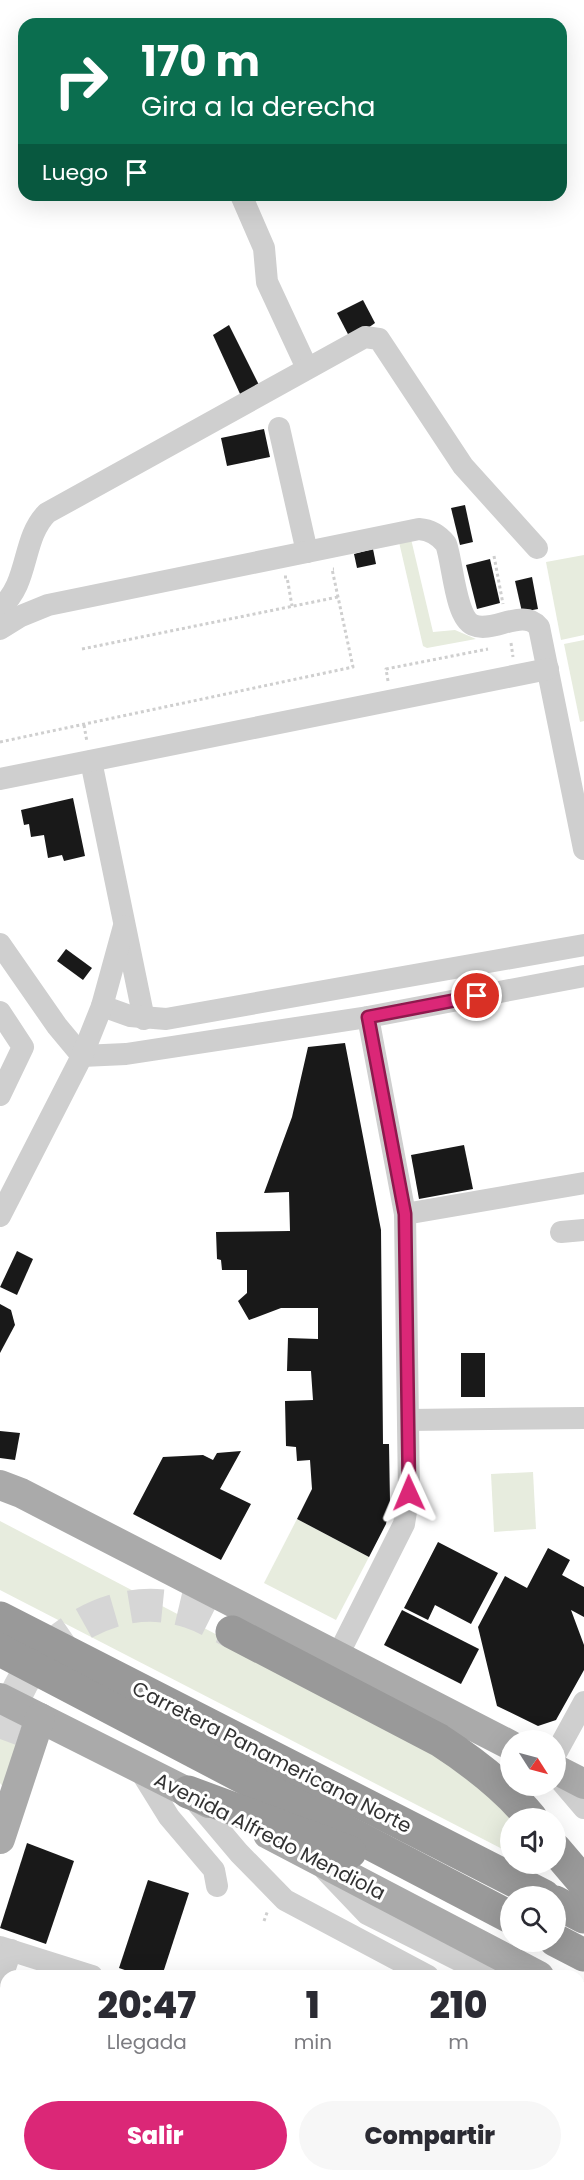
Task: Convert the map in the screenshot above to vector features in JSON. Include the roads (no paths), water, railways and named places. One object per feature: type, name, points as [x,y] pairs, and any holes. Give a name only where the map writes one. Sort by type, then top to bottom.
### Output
[{"type":"highway","name":"Carretera Panamericana Norte","points":[[0,1618],[524,1886]]},
{"type":"highway","points":[[231,1632],[439,1740],[470,1760],[512,1796],[522,1808]]},
{"type":"highway","name":"Carretera Panamericana Norte","points":[[0,1650],[500,1912]]},
{"type":"highway","points":[[189,1792],[309,1838],[425,1873]]},
{"type":"highway","points":[[566,1862],[584,1883]]},
{"type":"highway","points":[[566,1908],[584,1917]]},
{"type":"highway","points":[[566,1946],[584,1955]]},
{"type":"main road","points":[[0,1485],[21,1492],[500,1740]]},
{"type":"main road","name":"Avenida Alfredo Mendiola","points":[[0,1698],[189,1792],[528,1970]]},
{"type":"main road","points":[[3,1817],[40,1718]]},
{"type":"main road","points":[[566,1776],[584,1784]]},
{"type":"street","points":[[244,201],[264,248],[267,282],[307,368]]},
{"type":"street","points":[[0,608],[17,589],[34,532],[47,513],[365,337],[379,339],[463,466],[537,548]]},
{"type":"street","points":[[279,428],[307,552]]},
{"type":"street","points":[[0,629],[21,616],[48,605],[419,529],[434,532],[442,538],[448,551],[465,619],[476,627],[522,619],[535,622],[541,633],[584,849]]},
{"type":"street","points":[[0,779],[548,669]]},
{"type":"street","points":[[91,761],[144,1019]]},
{"type":"street","points":[[0,1216],[82,1056],[102,1006],[124,926]]},
{"type":"street","points":[[0,944],[57,1026],[82,1056]]},
{"type":"street","points":[[102,1006],[144,1019],[166,1019],[584,945]]},
{"type":"street","points":[[82,1056],[126,1054],[368,1017],[584,976]]},
{"type":"street","points":[[0,1012],[22,1047],[0,1095]]},
{"type":"street","points":[[338,1655],[404,1524],[409,1493],[405,1214],[368,1017]]},
{"type":"street","points":[[405,1214],[584,1183]]},
{"type":"street","points":[[561,1232],[584,1230]]},
{"type":"street","points":[[408,1420],[584,1418]]},
{"type":"street","points":[[566,1735],[584,1702]]},
{"type":"street","points":[[138,1767],[169,1817],[214,1870],[216,1886]]},
{"type":"street","points":[[566,1785],[584,1808]]},
{"type":"street","points":[[189,1792],[239,1853],[285,1900],[417,1970]]},
{"type":"street","points":[[315,1858],[367,1914],[478,1970]]},
{"type":"street","points":[[4,1970],[13,1951],[73,1970]]},
{"type":"tunnel","points":[[0,1739],[16,1696],[29,1672],[61,1639],[100,1615],[144,1605],[167,1606],[196,1614],[232,1632]]}]
